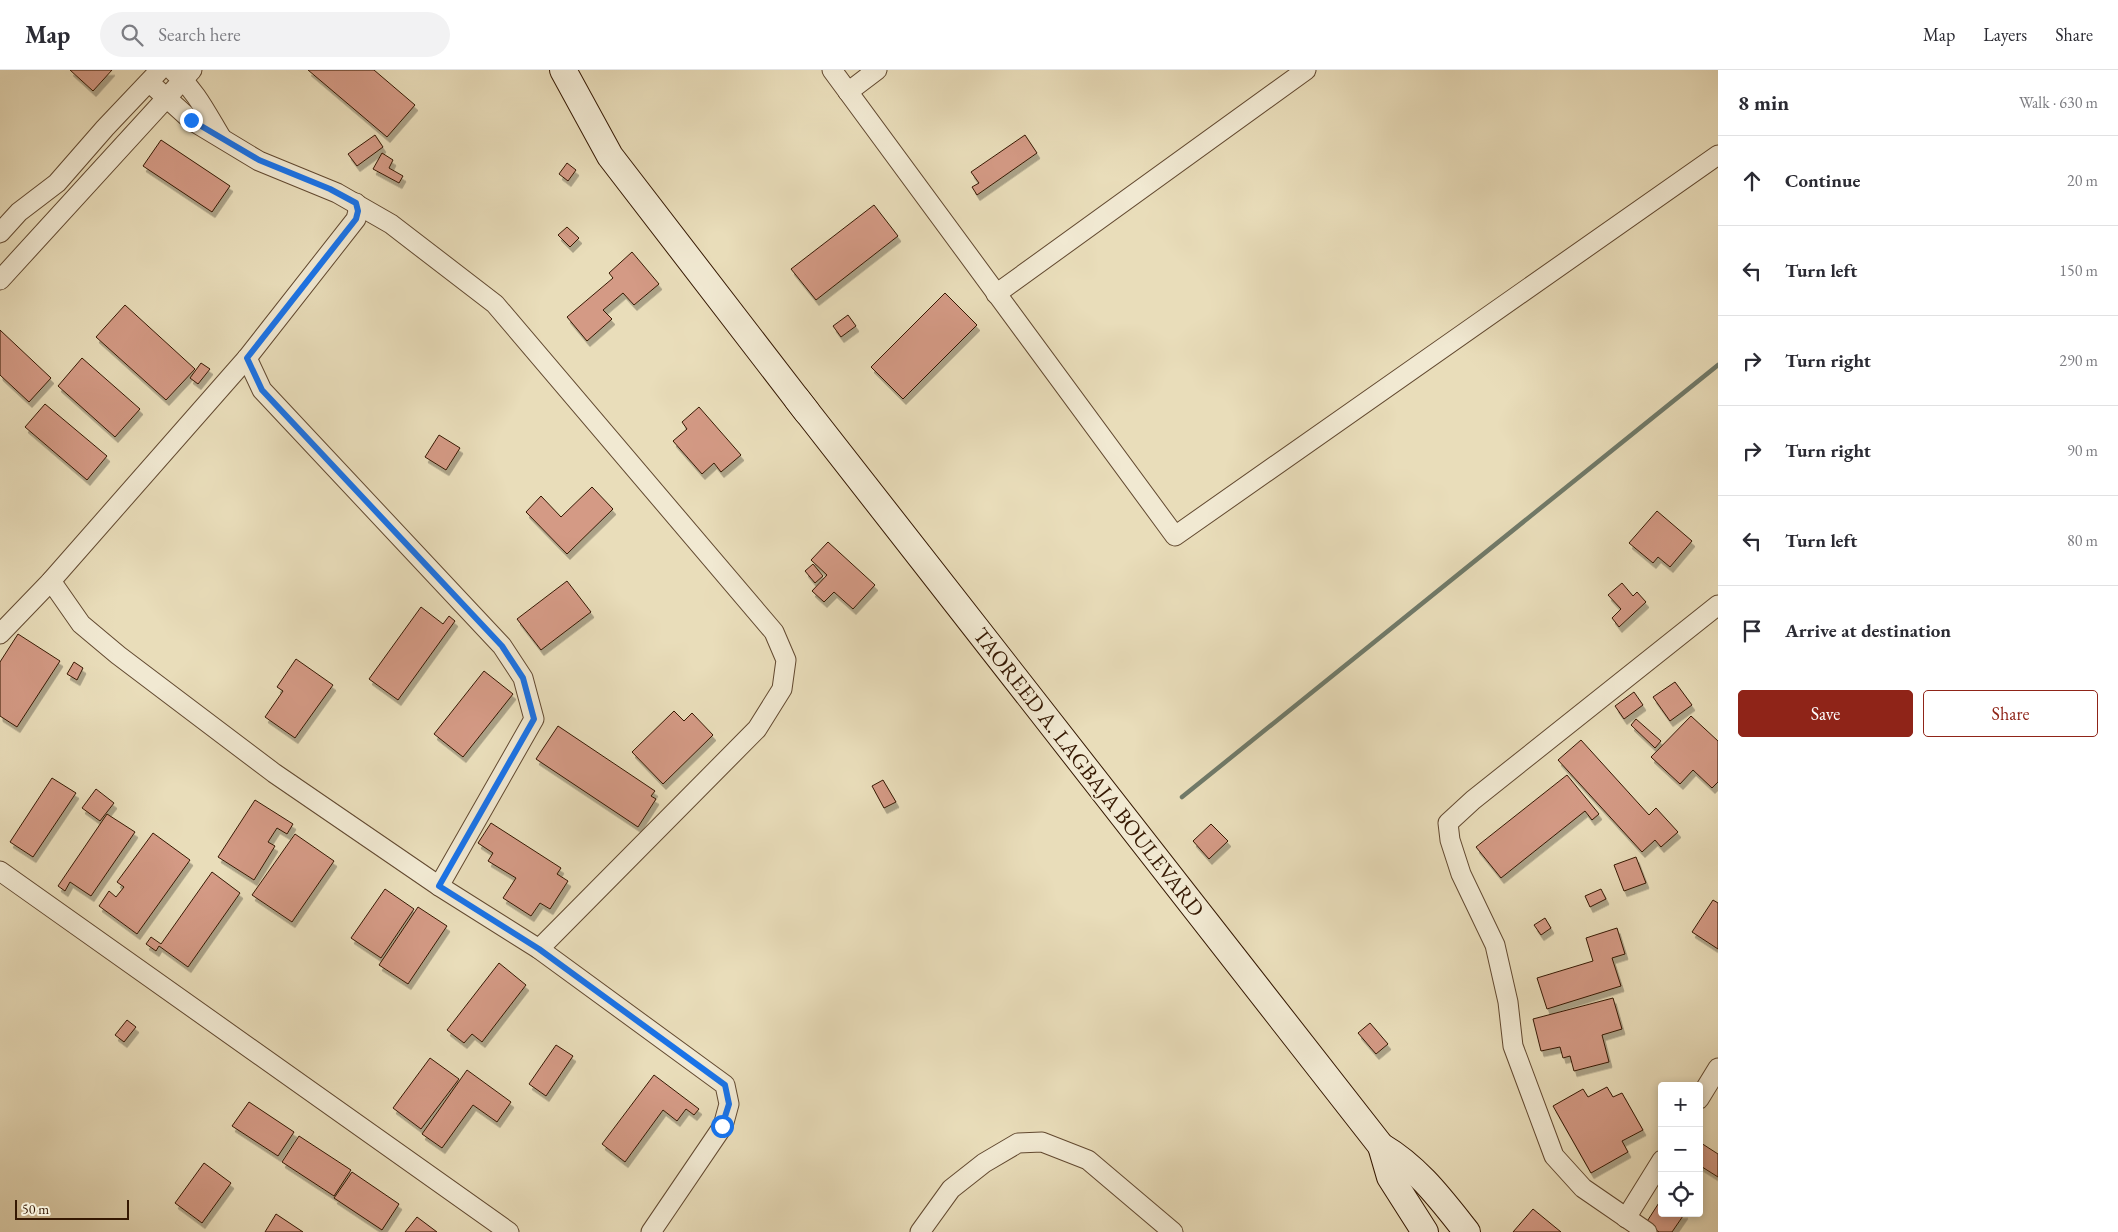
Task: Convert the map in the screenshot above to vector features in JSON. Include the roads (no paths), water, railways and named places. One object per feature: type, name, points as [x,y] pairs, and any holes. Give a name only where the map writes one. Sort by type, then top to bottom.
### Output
[{"type":"street","points":[[832,70],[1175,536],[1718,155]]},
{"type":"street","points":[[848,92],[877,70]]},
{"type":"street","points":[[996,294],[1306,70]]},
{"type":"street","points":[[0,280],[168,98],[182,73],[221,138]]},
{"type":"street","name":"TAOREED A. LAGBAJA BOULEVARD","points":[[569,73],[610,156],[902,535]]},
{"type":"street","points":[[0,233],[19,212],[57,183],[105,128],[155,76],[168,98],[191,120],[259,160],[330,189],[391,224],[495,304],[774,632],[786,660],[782,689],[757,730],[539,949]]},
{"type":"street","points":[[0,634],[51,582],[247,358],[356,219],[358,211],[356,203]]},
{"type":"street","points":[[247,358],[262,390],[502,646],[523,678],[534,719],[439,886]]},
{"type":"street","name":"TAOREED A. LAGBAJA BOULEVARD","points":[[797,399],[1381,1146],[1390,1177],[1425,1232]]},
{"type":"street","points":[[51,582],[81,624],[118,655],[274,773],[439,886],[539,949],[725,1085],[729,1104],[722,1126],[651,1232]]},
{"type":"street","points":[[1647,1232],[1583,1188],[1554,1156],[1514,1046],[1508,1002],[1495,945],[1462,874],[1450,840],[1448,823],[1473,800],[1718,605]]},
{"type":"street","points":[[0,871],[508,1232]]},
{"type":"street","points":[[1703,1092],[1718,1068]]},
{"type":"street","points":[[920,1232],[951,1189],[984,1163],[1018,1143],[1042,1142],[1088,1160],[1165,1229]]},
{"type":"street","name":"TAOREED A. LAGBAJA BOULEVARD","points":[[1381,1146],[1402,1158],[1427,1183],[1467,1232]]},
{"type":"street","points":[[1626,1218],[1658,1166]]},
{"type":"waterway","points":[[1182,797],[1718,365]]}]
